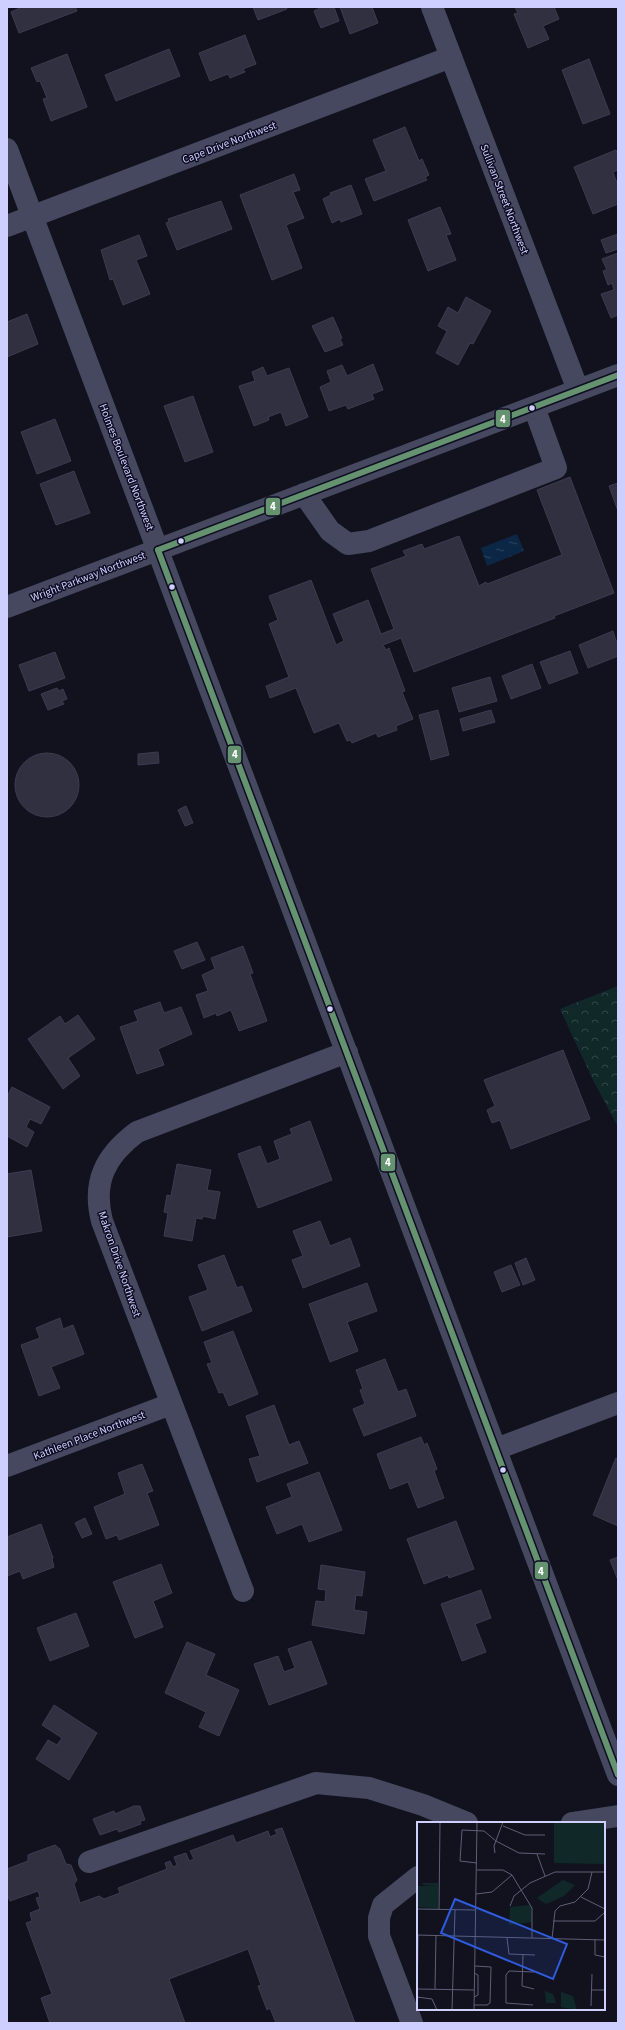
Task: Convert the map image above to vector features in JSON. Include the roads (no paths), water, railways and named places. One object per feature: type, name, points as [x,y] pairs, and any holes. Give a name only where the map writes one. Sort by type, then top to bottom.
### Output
[{"type":"street","name":"Sullivan Street Northwest","points":[[432,7],[578,390]]},
{"type":"street","name":"Cape Drive Northwest","points":[[7,226],[452,57]]},
{"type":"street","name":"Holmes Boulevard Northwest","points":[[7,149],[616,1764]]},
{"type":"street","name":"Wright Parkway Northwest","points":[[7,607],[618,375]]},
{"type":"street","points":[[304,494],[330,531],[348,544],[369,541],[556,468],[534,407]]},
{"type":"street","name":"Makron Drive Northwest","points":[[243,1591],[102,1221],[99,1186],[104,1167],[123,1142],[137,1132],[347,1052]]},
{"type":"street","points":[[496,1449],[618,1403]]},
{"type":"street","name":"Kathleen Place Northwest","points":[[7,1466],[171,1404]]},
{"type":"street","points":[[88,1862],[316,1783],[369,1788],[423,1805],[464,1822]]},
{"type":"street","points":[[579,1822],[618,1816]]},
{"type":"street","points":[[412,2023],[379,1936],[379,1918],[383,1905],[417,1878]]},
{"type":"water","points":[[517,534],[524,551],[487,566],[481,548]]}]
